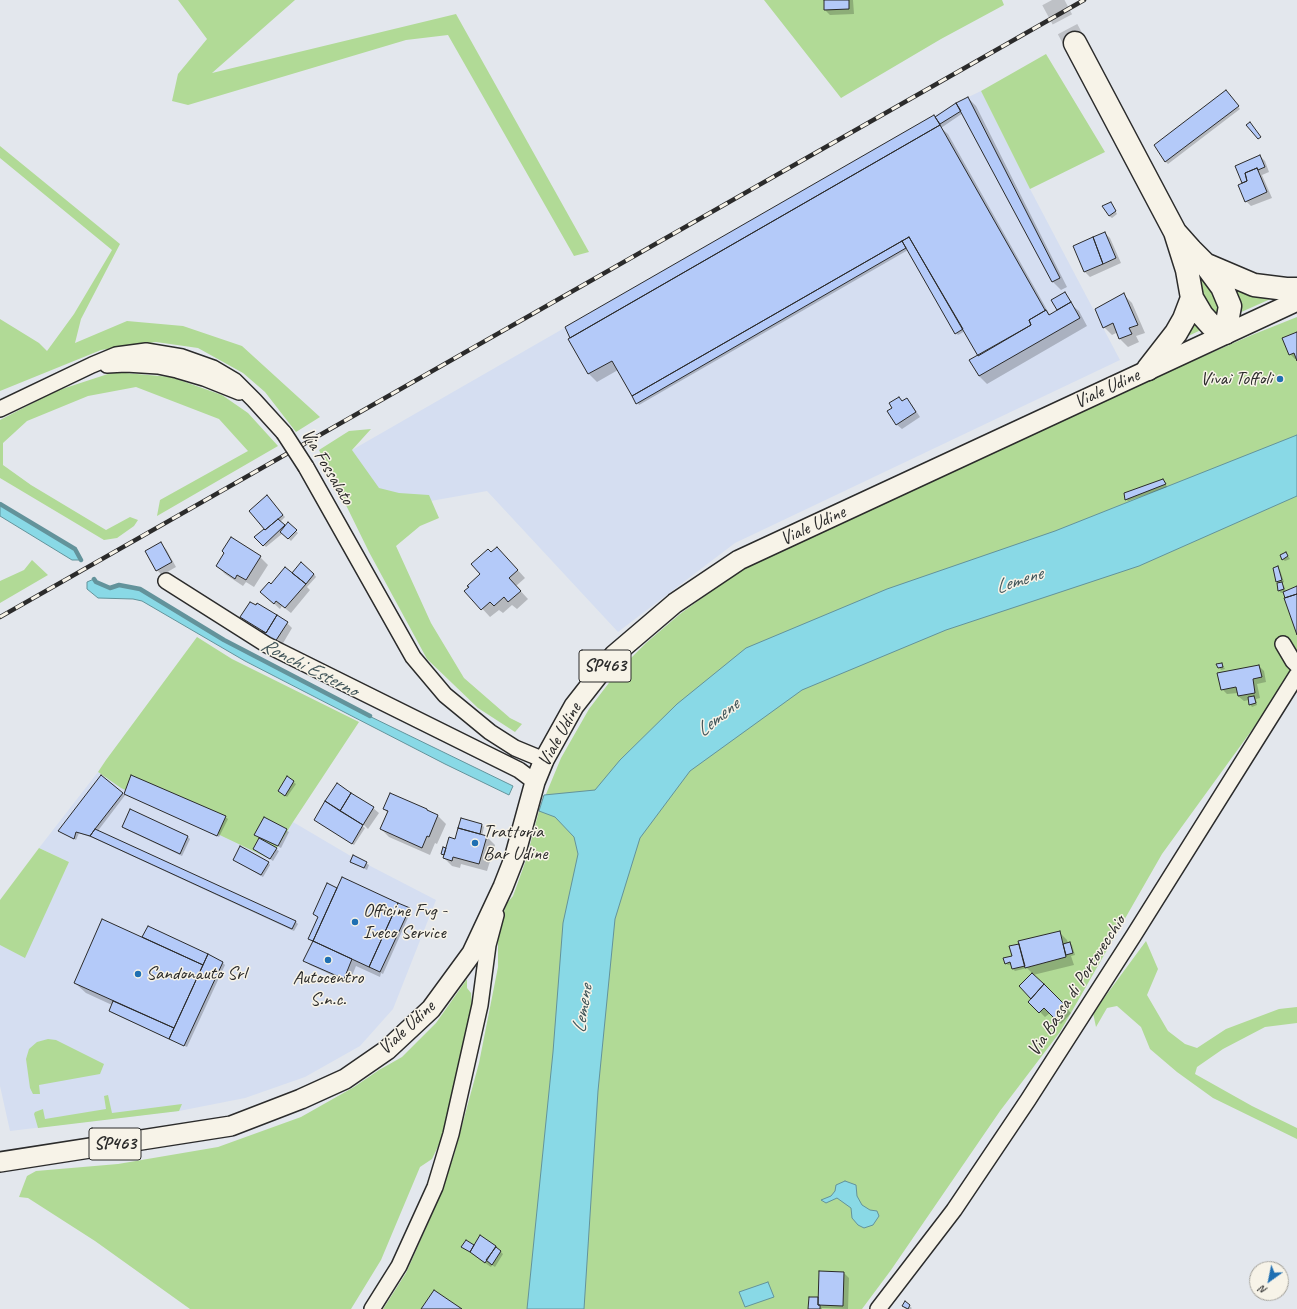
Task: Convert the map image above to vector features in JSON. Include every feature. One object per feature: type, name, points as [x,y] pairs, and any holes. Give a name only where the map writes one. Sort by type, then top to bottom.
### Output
[{"type":"highway","points":[[1075,43],[1174,232],[1187,270],[1192,298],[1202,315],[1211,326],[1225,333],[1230,306],[1222,287],[1205,264],[1174,232]]},
{"type":"highway","points":[[1205,264],[1254,284],[1286,289],[1297,289]]},
{"type":"highway","points":[[1148,369],[1176,333],[1184,319],[1192,298]]},
{"type":"main road","name":"Viale Udine","points":[[0,1162],[230,1126],[301,1099],[344,1078],[387,1050],[431,1009],[472,953],[504,887],[544,760],[574,706],[614,654],[675,603],[738,560],[1225,333],[1297,301]]},
{"type":"street","name":"Via Fossalato","points":[[0,409],[116,355],[146,351],[182,357],[213,368],[235,381],[284,433],[306,467],[412,657],[445,695],[490,732],[515,748],[544,760]]},
{"type":"street","points":[[166,581],[267,645],[519,770],[536,782]]},
{"type":"street","points":[[1283,644],[1297,665]]},
{"type":"street","name":"Via Bassa di Portovecchio","points":[[878,1309],[954,1210],[1028,1100],[1134,935],[1297,675]]},
{"type":"street","points":[[372,1309],[399,1266],[435,1187],[452,1134],[480,1005],[488,945],[504,887]]},
{"type":"shaded area","points":[[981,91],[1030,189],[1120,360],[735,543],[618,632],[487,491],[380,510],[352,450],[956,103]]},
{"type":"shaded area","points":[[98,772],[121,788],[270,859],[293,822],[349,855],[436,900],[393,1009],[360,1046],[305,1077],[245,1098],[179,1111],[10,1131],[0,1086],[0,945],[24,957],[69,862],[39,848]]},
{"type":"green space","points":[[178,0],[295,0],[212,73],[456,14],[589,252],[574,256],[448,35],[406,40],[188,105],[172,101],[178,74],[207,39]]},
{"type":"green space","points":[[764,0],[1002,0],[1004,5],[941,39],[841,98]]},
{"type":"green space","points":[[1046,54],[1105,152],[1030,189],[981,91]]},
{"type":"green space","points":[[0,146],[120,244],[81,319],[75,343],[127,321],[183,326],[242,346],[320,417],[296,432],[265,392],[243,373],[198,348],[156,342],[101,350],[0,391],[0,319],[39,343],[47,351],[74,314],[112,250],[0,158]]},
{"type":"green space","points":[[1199,271],[1220,298],[1223,320],[1206,308],[1196,272]]},
{"type":"green space","points":[[1230,285],[1275,297],[1239,313]]},
{"type":"green space","points":[[1297,317],[1297,661],[1273,701],[1162,854],[1060,1032],[1000,1111],[891,1270],[862,1309],[383,1309],[406,1273],[437,1203],[454,1155],[479,1063],[498,967],[498,928],[507,903],[513,896],[526,860],[539,811],[561,758],[589,709],[618,671],[646,643],[680,614],[732,576],[756,562],[1094,404]]},
{"type":"green space","points":[[1194,320],[1203,329],[1184,338]]},
{"type":"green space","points":[[114,372],[171,377],[222,395],[248,413],[278,446],[157,516],[160,500],[248,451],[219,419],[136,387],[88,396],[27,421],[3,443],[3,465],[31,485],[106,530],[130,517],[138,520],[134,526],[117,538],[104,540],[0,478],[0,420],[56,391]]},
{"type":"green space","points":[[371,429],[352,450],[379,488],[399,493],[429,495],[439,518],[420,526],[396,546],[431,623],[464,678],[510,718],[522,724],[515,732],[478,708],[427,659],[369,552],[319,450],[349,431]]},
{"type":"green space","points":[[32,560],[48,575],[0,603],[0,581],[24,570]]},
{"type":"green space","points":[[197,637],[232,659],[359,722],[270,859],[121,788],[98,772]]},
{"type":"green space","points":[[39,848],[69,862],[25,958],[0,945],[0,900]]},
{"type":"green space","points":[[1146,941],[1158,969],[1147,995],[1168,1031],[1185,1044],[1197,1048],[1226,1029],[1279,1009],[1297,1007],[1297,1023],[1265,1027],[1223,1049],[1197,1067],[1195,1074],[1252,1106],[1297,1128],[1297,1139],[1213,1098],[1177,1072],[1150,1049],[1141,1027],[1117,1006],[1107,1008],[1096,1027],[1093,1013]]},
{"type":"green space","points":[[467,979],[467,988],[471,993],[473,1023],[446,1130],[432,1159],[420,1167],[381,1260],[351,1309],[190,1309],[95,1241],[28,1198],[19,1197],[27,1176],[36,1171],[118,1164],[218,1147],[301,1117],[354,1087],[402,1057],[436,1023]]},
{"type":"green space","points":[[48,1039],[56,1040],[104,1064],[100,1074],[39,1085],[40,1094],[33,1094],[30,1088],[26,1059],[29,1049],[37,1042]]},
{"type":"green space","points":[[108,1095],[112,1113],[182,1104],[179,1111],[38,1128],[34,1114],[35,1112],[43,1109],[45,1119],[106,1109],[104,1096]]},
{"type":"water","name":"Lemene","points":[[1297,435],[1297,496],[1139,566],[946,630],[802,690],[690,771],[640,838],[615,919],[598,1091],[584,1309],[527,1309],[553,1052],[563,923],[578,854],[574,837],[555,817],[539,811],[544,795],[595,790],[620,760],[677,704],[746,648],[887,589],[1055,531]]},
{"type":"water","points":[[0,504],[75,549],[81,560],[72,560],[0,516]]},
{"type":"water","points":[[94,579],[96,582],[110,588],[119,585],[140,589],[224,640],[365,714],[513,786],[509,795],[445,764],[245,661],[142,601],[133,599],[98,598],[87,589],[87,582]]},
{"type":"water","points":[[845,1181],[856,1185],[857,1196],[862,1205],[870,1210],[877,1211],[879,1216],[873,1225],[864,1228],[858,1225],[852,1218],[851,1208],[837,1198],[826,1203],[821,1200],[831,1196],[835,1191],[836,1185]]},
{"type":"water","points":[[768,1282],[774,1297],[745,1307],[739,1292]]},
{"type":"building","points":[[824,0],[849,0],[849,9],[824,10]]},
{"type":"building","points":[[1226,90],[1239,106],[1165,162],[1154,145]]},
{"type":"building","points":[[968,97],[1060,278],[1052,282],[956,103]]},
{"type":"building","points":[[956,103],[961,111],[940,124],[935,117]]},
{"type":"building","points":[[934,115],[940,125],[570,338],[565,327]]},
{"type":"building","points":[[1250,122],[1261,137],[1258,139],[1246,125]]},
{"type":"building","points":[[940,125],[1046,310],[1029,320],[1031,325],[978,356],[909,237],[632,396],[612,361],[588,374],[568,339]]},
{"type":"building","points":[[1260,155],[1265,167],[1258,170],[1257,168],[1245,173],[1247,181],[1242,183],[1235,166]]},
{"type":"building","points":[[1257,168],[1267,192],[1245,202],[1238,185],[1247,181],[1245,173]]},
{"type":"building","points":[[1111,202],[1116,211],[1109,216],[1102,206]]},
{"type":"building","points":[[1105,232],[1116,258],[1103,264],[1093,237]]},
{"type":"building","points":[[909,237],[963,329],[955,334],[902,241]]},
{"type":"building","points":[[1093,237],[1103,264],[1084,272],[1073,246]]},
{"type":"building","points":[[902,241],[906,248],[636,404],[632,396]]},
{"type":"building","points":[[1065,292],[1071,302],[1057,310],[1051,300]]},
{"type":"building","points":[[1124,293],[1138,325],[1129,328],[1132,334],[1119,339],[1113,323],[1103,328],[1095,309]]},
{"type":"building","points":[[1071,302],[1080,318],[979,376],[969,360],[1031,325],[1029,320],[1046,310],[1049,315]]},
{"type":"building","points":[[1297,332],[1297,361],[1294,353],[1289,355],[1282,338]]},
{"type":"building","points":[[899,397],[902,401],[907,398],[916,412],[896,425],[887,411],[892,408],[889,403]]},
{"type":"building","points":[[1163,479],[1166,484],[1125,500],[1124,493]]},
{"type":"building","points":[[267,495],[283,515],[265,530],[249,511]]},
{"type":"building","points":[[278,519],[285,525],[263,546],[254,537]]},
{"type":"building","points":[[288,522],[297,530],[288,539],[280,532]]},
{"type":"building","points":[[231,537],[261,556],[246,580],[237,575],[235,579],[216,566],[224,553],[222,551]]},
{"type":"building","points":[[161,542],[172,562],[156,571],[145,551]]},
{"type":"building","points":[[497,547],[518,570],[509,578],[521,591],[508,602],[504,597],[494,606],[490,602],[481,610],[464,591],[469,587],[467,586],[480,574],[471,564],[488,549],[491,552]]},
{"type":"building","points":[[1286,552],[1288,556],[1282,560],[1280,555]]},
{"type":"building","points":[[301,562],[314,574],[306,584],[292,573]]},
{"type":"building","points":[[1278,566],[1282,580],[1276,582],[1273,568]]},
{"type":"building","points":[[285,567],[306,584],[285,608],[276,601],[274,604],[260,592],[269,582],[271,584]]},
{"type":"building","points":[[1282,582],[1284,589],[1278,591],[1277,583]]},
{"type":"building","points":[[1297,586],[1297,594],[1285,598],[1283,592]]},
{"type":"building","points":[[1297,594],[1297,635],[1284,598]]},
{"type":"building","points":[[250,602],[256,605],[257,603],[277,615],[266,633],[240,617]]},
{"type":"building","points":[[277,615],[288,622],[273,645],[258,636],[262,631],[266,633]]},
{"type":"building","points":[[1222,663],[1223,667],[1218,668],[1216,664]]},
{"type":"building","points":[[1259,665],[1262,677],[1253,679],[1255,693],[1238,696],[1236,687],[1221,690],[1217,673]]},
{"type":"building","points":[[1254,696],[1256,703],[1249,705],[1248,697]]},
{"type":"building","points":[[101,775],[123,793],[90,836],[76,832],[74,839],[58,831]]},
{"type":"building","points":[[131,775],[226,816],[217,836],[124,794]]},
{"type":"building","points":[[287,776],[294,781],[285,796],[278,791]]},
{"type":"building","points":[[337,783],[351,793],[340,811],[325,801]]},
{"type":"building","points":[[351,793],[374,807],[363,825],[340,811]]},
{"type":"building","points":[[390,793],[438,815],[429,837],[427,836],[422,848],[380,829],[388,811],[383,809]]},
{"type":"building","points":[[325,801],[363,825],[352,844],[314,820]]},
{"type":"building","points":[[130,809],[188,836],[180,854],[122,827]]},
{"type":"building","points":[[264,817],[287,829],[278,846],[254,835]]},
{"type":"building","points":[[461,818],[482,824],[480,834],[458,828]]},
{"type":"building","points":[[458,828],[487,836],[479,864],[453,857],[452,861],[443,858],[449,837],[455,839]]},
{"type":"building","points":[[95,829],[296,921],[292,929],[90,836]]},
{"type":"building","points":[[259,838],[277,848],[270,859],[253,849]]},
{"type":"building","points":[[240,846],[269,862],[261,875],[233,860]]},
{"type":"building","points":[[443,847],[446,848],[444,855],[441,854]]},
{"type":"building","points":[[353,855],[367,862],[364,868],[350,862]]},
{"type":"building","name":"Officine Fvg - Iveco Service","points":[[342,877],[398,903],[369,967],[313,941]]},
{"type":"building","points":[[327,883],[337,888],[313,941],[308,939],[318,917],[313,914]]},
{"type":"building","points":[[398,903],[410,908],[380,972],[369,967]]},
{"type":"building","name":"Sandonauto Srl","points":[[102,919],[203,965],[174,1028],[74,983]]},
{"type":"building","points":[[148,926],[208,954],[203,965],[142,937]]},
{"type":"building","points":[[1060,931],[1066,957],[1025,968],[1018,941]]},
{"type":"building","name":"Autocentro S.n.c.","points":[[313,941],[352,959],[344,979],[303,961]]},
{"type":"building","points":[[1070,942],[1073,953],[1066,955],[1063,944]]},
{"type":"building","points":[[1019,944],[1025,966],[1012,969],[1010,962],[1005,964],[1003,958],[1012,956],[1009,946]]},
{"type":"building","points":[[208,954],[223,962],[184,1046],[169,1039]]},
{"type":"building","points":[[1032,973],[1044,984],[1031,999],[1019,986]]},
{"type":"building","points":[[1044,984],[1067,1007],[1055,1019],[1044,1008],[1039,1013],[1028,1002]]},
{"type":"building","points":[[113,1001],[174,1028],[169,1039],[109,1011]]},
{"type":"building","points":[[480,1235],[496,1246],[485,1263],[470,1252]]},
{"type":"building","points":[[466,1240],[474,1245],[470,1252],[461,1247]]},
{"type":"building","points":[[496,1247],[501,1251],[492,1265],[486,1260]]},
{"type":"building","points":[[819,1271],[844,1272],[843,1306],[818,1305]]},
{"type":"building","points":[[434,1290],[462,1309],[421,1309]]},
{"type":"building","points":[[809,1297],[818,1297],[818,1305],[820,1305],[820,1309],[808,1309]]},
{"type":"building","points":[[905,1301],[910,1305],[908,1309],[902,1306]]},
{"type":"waterway","name":"Ronchi Esterno","points":[[0,504],[75,549],[81,560]]},
{"type":"waterway","name":"Ronchi Esterno","points":[[94,579],[96,582],[110,588],[119,585],[140,589],[224,640],[370,716]]},
{"type":"tunnel","points":[[1052,0],[1075,43]]},
{"type":"railway","points":[[0,617],[1084,0]]},
{"type":"place","name":"Vivai Toffoli","points":[[1280,379]]},
{"type":"place","name":"Trattoria Bar Udine","points":[[475,843]]},
{"type":"place","name":"Officine Fvg - Iveco Service","points":[[355,922]]},
{"type":"place","name":"Autocentro S.n.c.","points":[[328,960]]},
{"type":"place","name":"Sandonauto Srl","points":[[138,974]]}]
